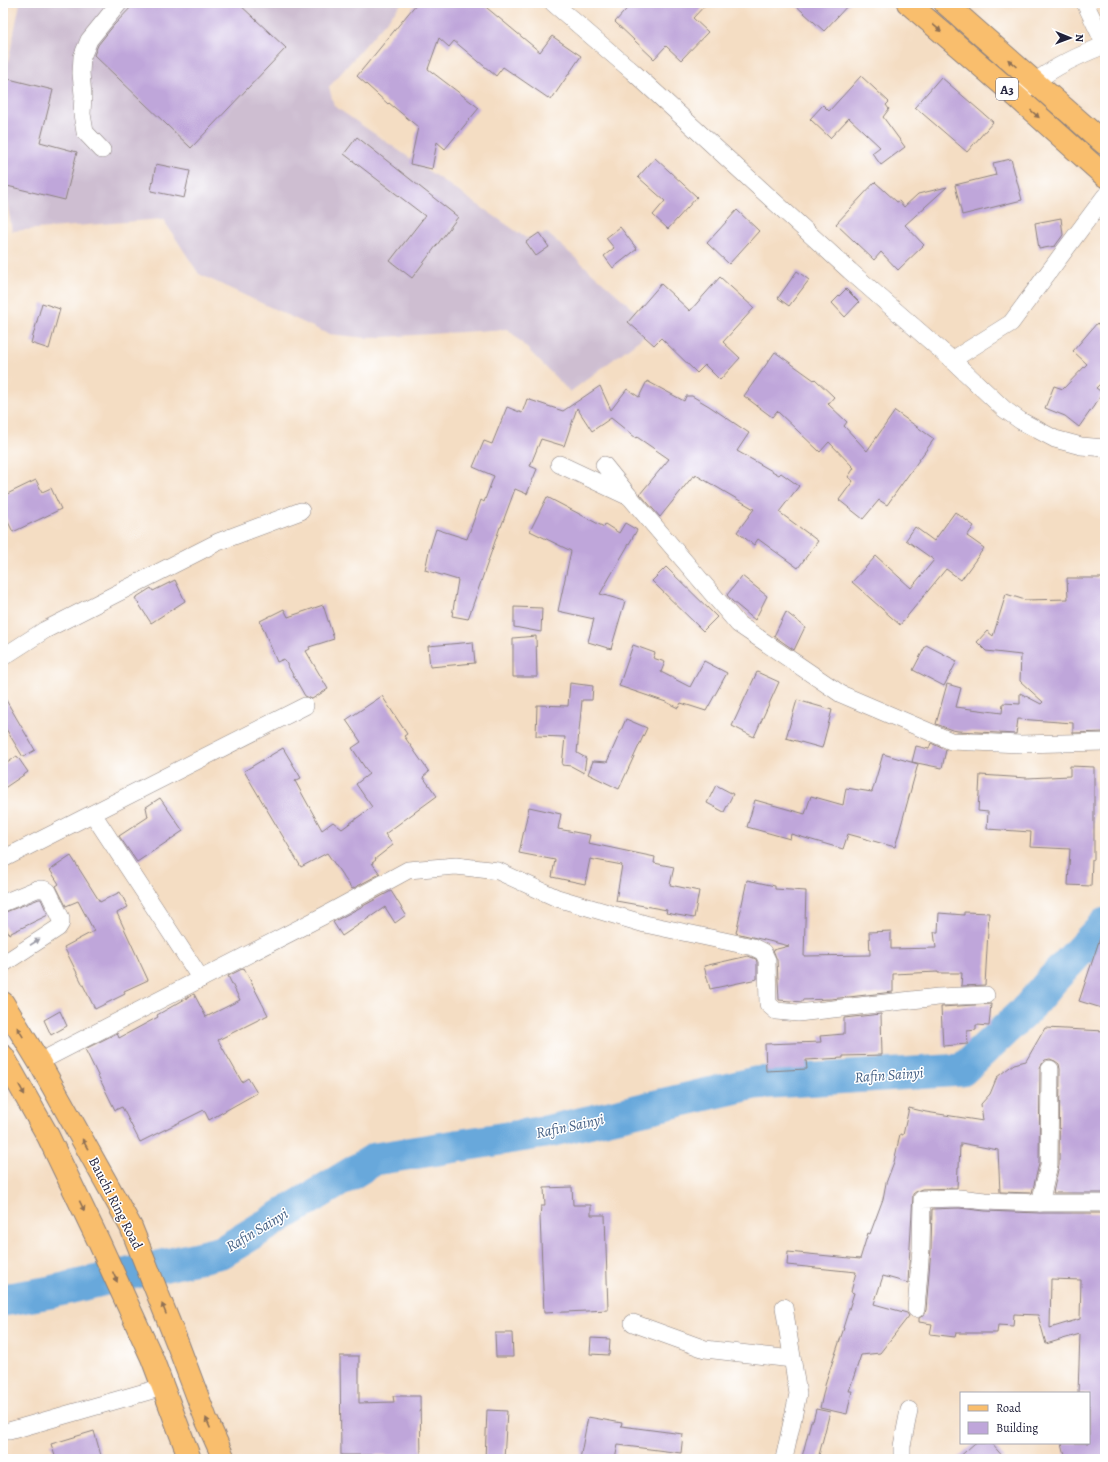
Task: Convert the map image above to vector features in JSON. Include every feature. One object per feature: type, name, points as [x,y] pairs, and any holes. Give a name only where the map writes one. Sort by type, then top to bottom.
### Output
[{"type":"main road","name":"A3","points":[[908,3],[1017,97],[1105,176]]},
{"type":"main road","name":"A3","points":[[945,3],[1105,144]]},
{"type":"main road","name":"Bauchi Ring Road","points":[[3,1004],[39,1062],[131,1227],[206,1419],[224,1459]]},
{"type":"main road","points":[[3,1056],[48,1136],[99,1242],[152,1358],[190,1459]]},
{"type":"street","points":[[102,150],[85,132],[82,114],[82,57],[89,40],[119,3]]},
{"type":"street","points":[[553,3],[632,71],[850,271],[952,360],[1004,409],[1033,428],[1055,439],[1081,446],[1105,448]]},
{"type":"street","points":[[1017,97],[1034,82],[1067,61],[1105,45],[1085,3]]},
{"type":"street","points":[[952,360],[1011,323],[1105,196]]},
{"type":"street","points":[[559,464],[629,496]]},
{"type":"street","points":[[604,465],[738,624],[841,694],[951,741],[1020,744],[1105,742]]},
{"type":"street","points":[[3,657],[45,630],[218,542],[301,511]]},
{"type":"street","points":[[3,859],[305,706]]},
{"type":"street","points":[[92,814],[201,979]]},
{"type":"street","points":[[39,1062],[325,915],[408,870],[456,866],[498,871],[557,898],[645,924],[753,947],[762,952],[767,960],[768,1004],[776,1011],[798,1013],[938,998],[986,995]]},
{"type":"street","points":[[3,903],[37,889],[43,889],[48,891],[61,918],[61,923],[58,928],[3,964]]},
{"type":"street","points":[[1040,1203],[1049,1165],[1050,1069]]},
{"type":"street","points":[[916,1310],[921,1248],[922,1199],[959,1198],[985,1201],[1040,1203],[1105,1203]]},
{"type":"street","points":[[784,1308],[798,1394],[784,1459]]},
{"type":"street","points":[[633,1323],[705,1349],[792,1358]]},
{"type":"street","points":[[3,1431],[9,1431],[164,1387]]},
{"type":"street","points":[[902,1459],[902,1446],[910,1410]]},
{"type":"shaded area","points":[[20,3],[402,3],[329,87],[334,106],[526,238],[547,233],[655,328],[570,392],[508,329],[368,338],[328,334],[199,274],[163,219],[12,231],[3,178],[3,87]]},
{"type":"building","points":[[135,3],[238,3],[286,48],[191,148],[94,55],[98,45],[114,25]]},
{"type":"building","points":[[417,3],[481,3],[540,52],[552,36],[581,56],[551,100],[503,67],[496,76],[454,41],[449,47],[439,38],[428,69],[479,108],[445,149],[437,142],[432,169],[410,164],[418,127],[389,103],[388,104],[357,76]]},
{"type":"building","points":[[632,3],[707,3],[693,18],[708,32],[681,60],[666,46],[654,59],[615,22]]},
{"type":"building","points":[[793,3],[850,3],[824,31]]},
{"type":"building","points":[[861,76],[889,102],[886,105],[889,109],[883,117],[905,147],[881,165],[872,153],[880,147],[849,118],[830,138],[810,119],[823,105],[829,111]]},
{"type":"building","points":[[941,77],[993,122],[967,152],[915,107]]},
{"type":"building","points":[[9,79],[53,90],[40,142],[77,152],[65,200],[3,185],[3,104]]},
{"type":"building","points":[[357,137],[458,217],[412,278],[390,261],[425,216],[344,154]]},
{"type":"building","points":[[655,158],[697,197],[668,229],[653,215],[665,201],[638,177]]},
{"type":"building","points":[[1011,159],[1022,200],[962,215],[955,185],[996,175],[993,163]]},
{"type":"building","points":[[156,164],[190,171],[184,198],[151,191]]},
{"type":"building","points":[[875,182],[897,202],[899,201],[904,207],[918,194],[947,187],[905,225],[924,245],[898,270],[881,252],[874,260],[836,224]]},
{"type":"building","points":[[737,210],[759,231],[729,264],[707,243]]},
{"type":"building","points":[[1061,218],[1063,235],[1055,246],[1039,249],[1035,223]]},
{"type":"building","points":[[620,227],[637,249],[613,268],[604,256],[614,248],[606,238]]},
{"type":"building","points":[[539,233],[549,247],[536,256],[526,242]]},
{"type":"building","points":[[797,271],[809,280],[789,306],[778,298]]},
{"type":"building","points":[[720,277],[754,308],[723,342],[740,358],[720,380],[705,365],[697,373],[661,338],[654,345],[628,322],[661,284],[690,311]]},
{"type":"building","points":[[846,289],[859,302],[845,317],[832,303]]},
{"type":"building","points":[[42,303],[60,309],[49,349],[31,343]]},
{"type":"building","points":[[1097,323],[1105,331],[1105,379],[1096,388],[1103,393],[1079,427],[1065,416],[1045,408],[1054,386],[1063,389],[1087,364],[1073,351]]},
{"type":"building","points":[[775,352],[814,380],[815,379],[834,397],[828,404],[847,422],[844,426],[867,451],[895,411],[934,439],[887,505],[879,500],[863,519],[839,500],[853,481],[848,477],[854,468],[829,442],[820,452],[777,411],[772,417],[744,396]]},
{"type":"building","points":[[647,381],[684,401],[686,396],[692,396],[749,433],[737,451],[779,475],[781,473],[799,486],[779,512],[818,541],[798,568],[758,539],[754,545],[737,532],[754,509],[696,475],[695,477],[693,476],[660,517],[640,494],[669,459],[637,437],[636,438],[611,418],[592,431],[577,408],[564,446],[541,439],[530,466],[537,469],[527,494],[515,489],[468,619],[452,616],[458,580],[425,570],[429,551],[436,529],[467,539],[481,500],[484,502],[494,476],[473,467],[484,441],[492,444],[507,407],[522,413],[527,399],[563,411],[600,386],[611,410],[627,389],[639,397]]},
{"type":"building","points":[[36,480],[42,492],[51,488],[61,509],[13,532],[3,512],[3,496]]},
{"type":"building","points":[[547,497],[604,527],[605,524],[619,533],[625,523],[637,530],[600,594],[625,601],[611,649],[588,642],[594,619],[558,611],[571,551],[530,531]]},
{"type":"building","points":[[955,512],[974,526],[967,536],[984,548],[961,580],[946,569],[900,625],[852,582],[876,556],[911,588],[934,560],[906,540],[915,527],[934,541]]},
{"type":"building","points":[[666,567],[717,617],[703,631],[652,581]]},
{"type":"building","points":[[742,576],[767,596],[755,620],[727,595]]},
{"type":"building","points":[[1067,578],[1105,578],[1105,732],[1073,733],[1073,723],[1018,719],[1016,734],[958,731],[936,724],[947,684],[961,688],[956,707],[1002,713],[1003,703],[1020,704],[1020,693],[1041,704],[1043,702],[1020,681],[1021,655],[986,651],[977,642],[987,631],[993,636],[1006,594],[1025,600],[1068,599]]},
{"type":"building","points":[[175,580],[185,601],[151,623],[135,598],[151,588],[153,591]]},
{"type":"building","points":[[323,605],[334,639],[309,647],[310,649],[306,651],[328,689],[312,699],[305,696],[284,659],[277,662],[260,621],[284,609],[288,617]]},
{"type":"building","points":[[514,607],[542,608],[541,632],[514,627]]},
{"type":"building","points":[[786,612],[805,627],[794,650],[774,636]]},
{"type":"building","points":[[536,636],[537,677],[513,677],[513,638]]},
{"type":"building","points":[[473,642],[475,663],[430,667],[428,646]]},
{"type":"building","points":[[633,645],[655,653],[653,658],[665,662],[661,672],[690,687],[704,661],[727,673],[706,711],[681,703],[678,708],[666,702],[619,686]]},
{"type":"building","points":[[926,645],[957,661],[944,686],[913,670]]},
{"type":"building","points":[[757,672],[779,682],[754,737],[732,726]]},
{"type":"building","points":[[570,683],[593,686],[592,700],[582,700],[577,753],[586,758],[584,773],[571,766],[562,765],[565,737],[536,736],[537,705],[568,706]]},
{"type":"building","points":[[3,695],[35,750],[23,757],[3,724]]},
{"type":"building","points":[[382,696],[407,734],[404,736],[429,772],[423,777],[437,796],[385,834],[393,845],[372,863],[380,874],[352,889],[327,853],[301,867],[244,771],[283,748],[301,778],[295,781],[322,830],[333,822],[342,829],[372,807],[356,784],[369,774],[352,748],[361,742],[346,720]]},
{"type":"building","points":[[797,700],[832,710],[822,748],[786,738]]},
{"type":"building","points":[[626,719],[647,728],[619,789],[588,774],[593,761],[607,762]]},
{"type":"building","points":[[931,743],[946,750],[942,768],[912,762],[916,746],[929,749]]},
{"type":"building","points":[[883,754],[918,764],[895,847],[848,834],[843,849],[791,834],[790,839],[747,827],[755,800],[805,814],[811,796],[843,805],[846,788],[872,792]]},
{"type":"building","points":[[17,756],[28,772],[3,789],[3,766]]},
{"type":"building","points":[[1070,766],[1094,767],[1094,860],[1092,860],[1091,886],[1068,885],[1070,849],[1030,847],[1031,832],[987,829],[988,812],[978,811],[980,775],[1027,778],[1070,776]]},
{"type":"building","points":[[716,785],[733,794],[724,812],[707,803]]},
{"type":"building","points":[[160,798],[183,831],[137,862],[119,836],[148,817],[146,807]]},
{"type":"building","points":[[529,807],[561,814],[558,829],[590,835],[588,843],[655,857],[654,863],[674,867],[670,885],[699,891],[694,918],[666,913],[667,910],[616,901],[622,865],[590,859],[585,884],[552,877],[555,860],[519,853]]},
{"type":"building","points":[[71,856],[100,902],[120,892],[128,907],[117,913],[148,980],[124,991],[125,994],[95,1009],[64,947],[94,931],[78,901],[66,906],[56,886],[59,884],[50,870]]},
{"type":"building","points":[[747,880],[775,886],[775,889],[806,891],[804,956],[870,955],[869,932],[891,931],[891,949],[936,948],[934,932],[938,932],[939,913],[964,915],[964,912],[989,913],[985,985],[961,986],[962,973],[938,972],[893,974],[893,992],[831,999],[802,1000],[802,1002],[779,1000],[777,960],[773,950],[789,946],[736,933]]},
{"type":"building","points":[[391,891],[406,915],[395,923],[385,907],[342,936],[333,922]]},
{"type":"building","points":[[41,899],[48,915],[9,934],[3,923],[3,913]]},
{"type":"building","points":[[1102,932],[1105,932],[1105,1009],[1079,1001]]},
{"type":"building","points":[[748,956],[756,959],[757,979],[710,989],[704,966]]},
{"type":"building","points":[[244,968],[268,1015],[218,1040],[242,1082],[248,1078],[257,1093],[209,1120],[204,1110],[140,1142],[122,1107],[115,1110],[85,1049],[117,1033],[119,1038],[158,1017],[157,1015],[194,994],[206,1017],[240,1000],[228,976]]},
{"type":"building","points":[[991,1004],[989,1026],[976,1025],[976,1030],[967,1031],[968,1044],[943,1046],[941,1007]]},
{"type":"building","points":[[60,1011],[67,1026],[51,1035],[44,1020]]},
{"type":"building","points":[[881,1014],[882,1055],[843,1056],[843,1058],[806,1060],[807,1069],[766,1071],[765,1044],[821,1042],[820,1036],[844,1034],[844,1018]]},
{"type":"building","points":[[1045,1028],[1105,1031],[1105,1193],[1053,1193],[1059,1165],[1060,1069],[1059,1064],[1055,1061],[1050,1059],[1045,1060],[1040,1069],[1039,1164],[1032,1193],[1000,1192],[998,1150],[961,1143],[957,1188],[922,1189],[913,1194],[908,1283],[883,1276],[874,1304],[907,1313],[909,1316],[880,1353],[861,1355],[849,1391],[852,1391],[847,1414],[820,1408],[826,1381],[854,1293],[851,1292],[856,1272],[787,1265],[788,1252],[860,1259],[868,1233],[870,1234],[883,1199],[886,1183],[894,1162],[900,1134],[903,1135],[909,1108],[983,1121],[981,1104],[990,1094],[997,1077],[1014,1064],[1026,1061]]},
{"type":"building","points":[[572,1187],[573,1205],[591,1205],[591,1215],[605,1215],[608,1310],[544,1313],[540,1217],[541,1206],[545,1206],[544,1188]]},
{"type":"building","points":[[959,1208],[985,1211],[1040,1213],[1105,1213],[1105,1313],[1102,1313],[1105,1333],[1105,1459],[1066,1459],[1062,1444],[1090,1444],[1090,1392],[1078,1392],[1080,1334],[1046,1344],[1038,1315],[1014,1314],[1013,1326],[998,1325],[997,1333],[956,1333],[955,1337],[930,1334],[932,1324],[919,1322],[919,1318],[924,1315],[926,1310],[931,1249],[932,1209]],"holes":[[[1051,1279],[1081,1280],[1080,1319],[1050,1328]]]},
{"type":"building","points":[[495,1333],[512,1333],[513,1357],[496,1357]]},
{"type":"building","points":[[591,1338],[610,1339],[609,1355],[590,1354]]},
{"type":"building","points":[[340,1356],[359,1356],[359,1403],[394,1402],[393,1396],[420,1396],[421,1459],[395,1459],[395,1455],[341,1455]]},
{"type":"building","points":[[816,1409],[830,1412],[818,1459],[810,1459],[802,1457],[811,1421],[813,1421]]},
{"type":"building","points":[[487,1410],[507,1411],[504,1459],[485,1459]]},
{"type":"building","points":[[588,1417],[622,1423],[621,1426],[683,1434],[681,1453],[618,1445],[615,1459],[580,1459]]},
{"type":"building","points":[[94,1431],[102,1459],[56,1459],[51,1444]]},
{"type":"building","points":[[974,1444],[992,1444],[1005,1459],[957,1459]]},
{"type":"waterway","name":"Rafin Sainyi","points":[[3,1300],[51,1292],[222,1252],[375,1159],[545,1132],[755,1083],[962,1070],[1029,1007],[1053,979],[1105,924]]}]
